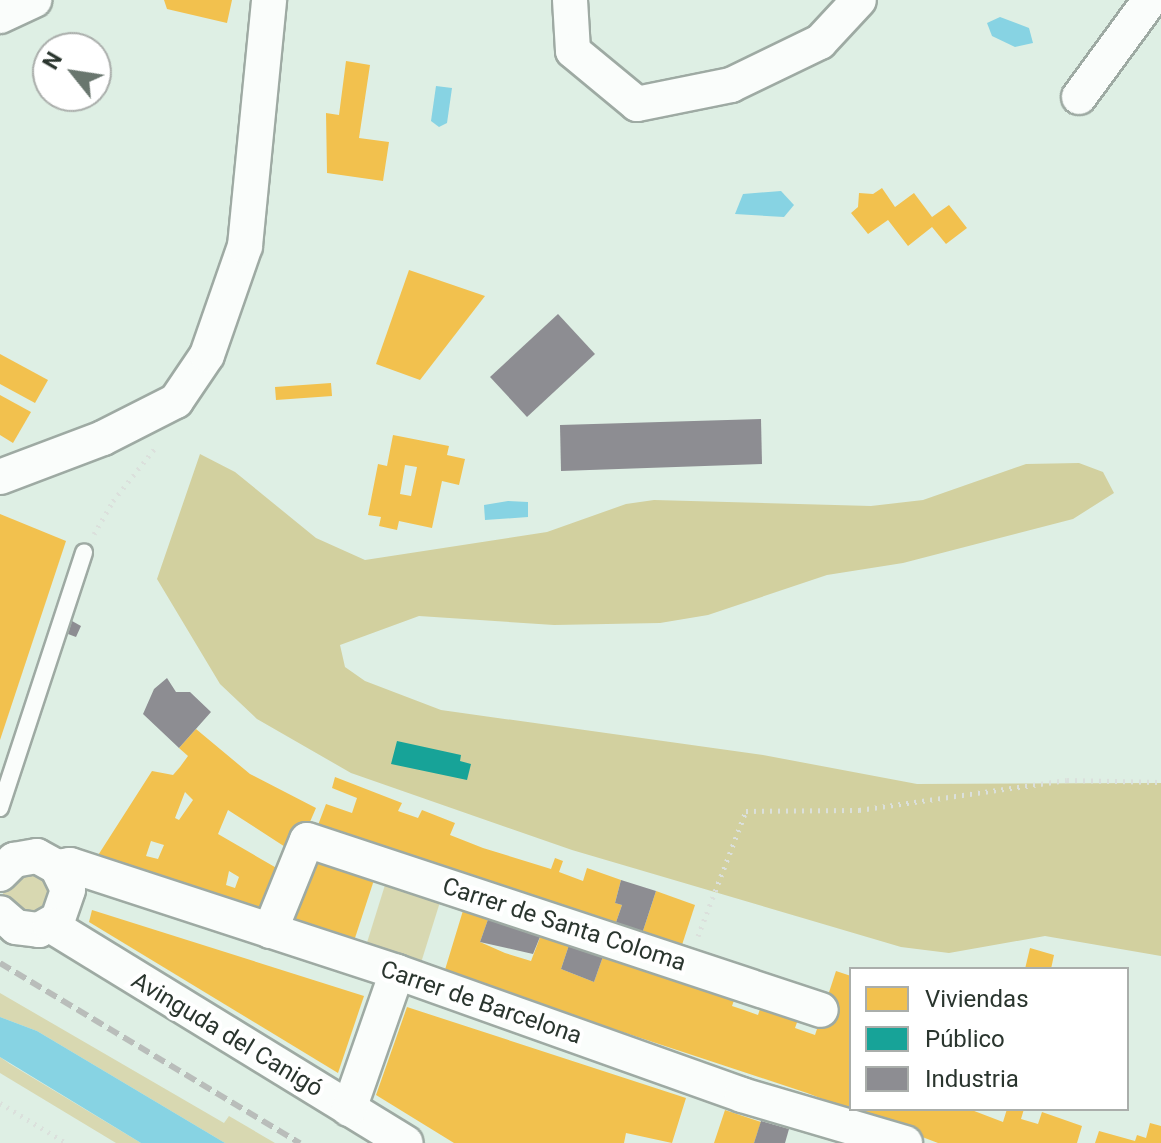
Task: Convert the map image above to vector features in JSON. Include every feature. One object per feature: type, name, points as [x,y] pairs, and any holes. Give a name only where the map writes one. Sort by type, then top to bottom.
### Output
[{"type":"street","points":[[0,16],[34,0]]},
{"type":"street","points":[[0,477],[103,438],[176,401],[207,355],[245,246],[269,0]]},
{"type":"street","points":[[570,0],[573,51],[637,104],[731,85],[820,42],[859,0]]},
{"type":"street","points":[[1079,97],[1150,0]]},
{"type":"street","name":"Carrer de Santa Coloma","points":[[270,931],[307,840],[821,1010]]},
{"type":"street","name":"Carrer de Barcelona","points":[[1,868],[25,856],[57,867],[70,865],[397,972],[742,1095],[897,1142]]},
{"type":"street","points":[[0,913],[28,930],[50,925],[68,900],[65,878],[57,867]]},
{"type":"street","name":"Avinguda del Canigó","points":[[50,925],[406,1143]]},
{"type":"street","points":[[349,1109],[397,972]]},
{"type":"lane","points":[[0,808],[84,552]]},
{"type":"path","points":[[84,552],[113,501],[169,431],[176,401]]},
{"type":"path","points":[[687,966],[746,811],[859,810],[1067,780],[1161,782]]},
{"type":"path","points":[[0,1103],[66,1143]]},
{"type":"green space","points":[[19,867],[59,884],[39,921],[3,899],[3,889]]},
{"type":"green space","points":[[385,885],[440,902],[420,966],[365,949]]},
{"type":"green space","points":[[0,993],[224,1123],[229,1116],[275,1143],[225,1143],[37,1031],[0,1017]]},
{"type":"green space","points":[[0,1057],[141,1143],[116,1143],[0,1073]]},
{"type":"shaded area","points":[[200,454],[235,472],[316,538],[365,560],[547,532],[626,504],[654,500],[871,506],[923,500],[1026,464],[1079,463],[1103,472],[1114,493],[1073,519],[903,563],[827,575],[708,615],[660,623],[554,625],[419,616],[340,645],[345,667],[365,681],[441,710],[763,755],[917,784],[1161,783],[1161,956],[1045,936],[949,953],[901,947],[572,850],[351,773],[257,719],[220,684],[157,579]]},
{"type":"water","points":[[1000,17],[1029,28],[1033,43],[1015,47],[992,36],[987,23]]},
{"type":"water","points":[[436,86],[452,88],[447,123],[439,127],[431,121]]},
{"type":"water","points":[[781,191],[794,205],[784,217],[735,214],[743,194]]},
{"type":"water","points":[[528,502],[528,517],[485,520],[484,505]]},
{"type":"water","points":[[0,1017],[37,1031],[225,1143],[141,1143],[0,1057]]},
{"type":"building: Viviendas","points":[[164,0],[232,0],[227,23],[167,9]]},
{"type":"building: Viviendas","points":[[346,61],[370,65],[359,138],[389,142],[383,181],[327,173],[326,113],[339,115]]},
{"type":"building: Viviendas","points":[[882,188],[895,207],[914,193],[932,217],[949,205],[967,228],[946,244],[932,227],[908,246],[888,220],[868,234],[851,213],[858,207],[859,193],[873,194]]},
{"type":"building: Viviendas","points":[[409,270],[485,296],[420,380],[376,364]]},
{"type":"building: Viviendas","points":[[0,354],[48,380],[35,403],[0,384]]},
{"type":"building: Viviendas","points":[[331,383],[332,396],[276,400],[275,387]]},
{"type":"building: Viviendas","points":[[0,395],[31,412],[13,443],[0,435]]},
{"type":"building: Viviendas","points":[[393,435],[449,446],[447,455],[465,459],[459,485],[442,481],[432,528],[399,521],[397,530],[379,526],[381,517],[368,515],[378,464],[387,466]],"holes":[[[405,465],[417,467],[411,496],[400,494]]]},
{"type":"building: Viviendas","points":[[0,514],[66,541],[0,740]]},
{"type":"building: Viviendas","points":[[196,729],[250,774],[316,808],[296,854],[228,810],[218,834],[280,870],[265,915],[95,860],[152,771],[173,775],[180,767],[188,756],[179,748]],"holes":[[[185,792],[193,800],[179,820],[175,818]],[[151,841],[164,845],[158,859],[146,856]],[[229,871],[239,877],[235,888],[226,885]]]},
{"type":"building: Viviendas","points":[[335,777],[402,803],[398,811],[418,818],[422,810],[455,823],[450,835],[483,848],[551,869],[555,858],[563,861],[559,872],[583,881],[587,868],[621,880],[615,903],[622,905],[614,928],[318,825],[326,804],[352,813],[357,798],[332,788]]},
{"type":"building: Viviendas","points":[[306,859],[374,880],[353,944],[286,922]]},
{"type":"building: Viviendas","points":[[656,891],[695,905],[680,951],[641,937]]},
{"type":"building: Viviendas","points":[[465,904],[492,908],[480,942],[505,953],[531,961],[544,927],[572,936],[561,969],[594,982],[606,948],[737,992],[732,1006],[758,1015],[763,1000],[800,1014],[795,1028],[815,1035],[836,971],[849,975],[849,1109],[807,1093],[444,973]]},
{"type":"building: Viviendas","points":[[92,910],[364,996],[338,1073],[89,922]]},
{"type":"building: Viviendas","points":[[1030,948],[1054,955],[1051,967],[1025,967]]},
{"type":"building: Viviendas","points":[[407,1007],[686,1098],[672,1143],[626,1133],[624,1143],[454,1143],[376,1095]]},
{"type":"building: Viviendas","points":[[725,1110],[761,1122],[754,1143],[714,1143]]},
{"type":"building: Viviendas","points":[[854,1111],[974,1111],[1003,1122],[1006,1111],[1023,1111],[1021,1119],[1038,1124],[1042,1112],[1082,1126],[1077,1143],[938,1143]]},
{"type":"building: Viviendas","points":[[1150,1123],[1161,1126],[1161,1143],[1095,1143],[1099,1131],[1135,1141],[1137,1135],[1146,1138]]},
{"type":"building: Público","points":[[397,741],[461,755],[460,761],[471,764],[467,780],[391,764]]},
{"type":"building: Industria","points":[[558,314],[595,354],[527,417],[490,377]]},
{"type":"building: Industria","points":[[761,419],[762,464],[561,471],[560,425]]},
{"type":"building: Industria","points":[[72,621],[81,626],[76,637],[68,634]]},
{"type":"building: Industria","points":[[167,678],[176,692],[190,692],[211,712],[179,748],[143,714],[154,689]]},
{"type":"building: Industria","points":[[621,880],[656,891],[641,937],[614,928],[622,905],[615,903]]},
{"type":"building: Industria","points":[[492,908],[544,927],[533,954],[480,942]]},
{"type":"building: Industria","points":[[572,936],[606,948],[594,982],[561,969]]},
{"type":"building: Industria","points":[[761,1121],[789,1129],[785,1143],[754,1143]]},
{"type":"railway","points":[[0,963],[300,1143]]}]
